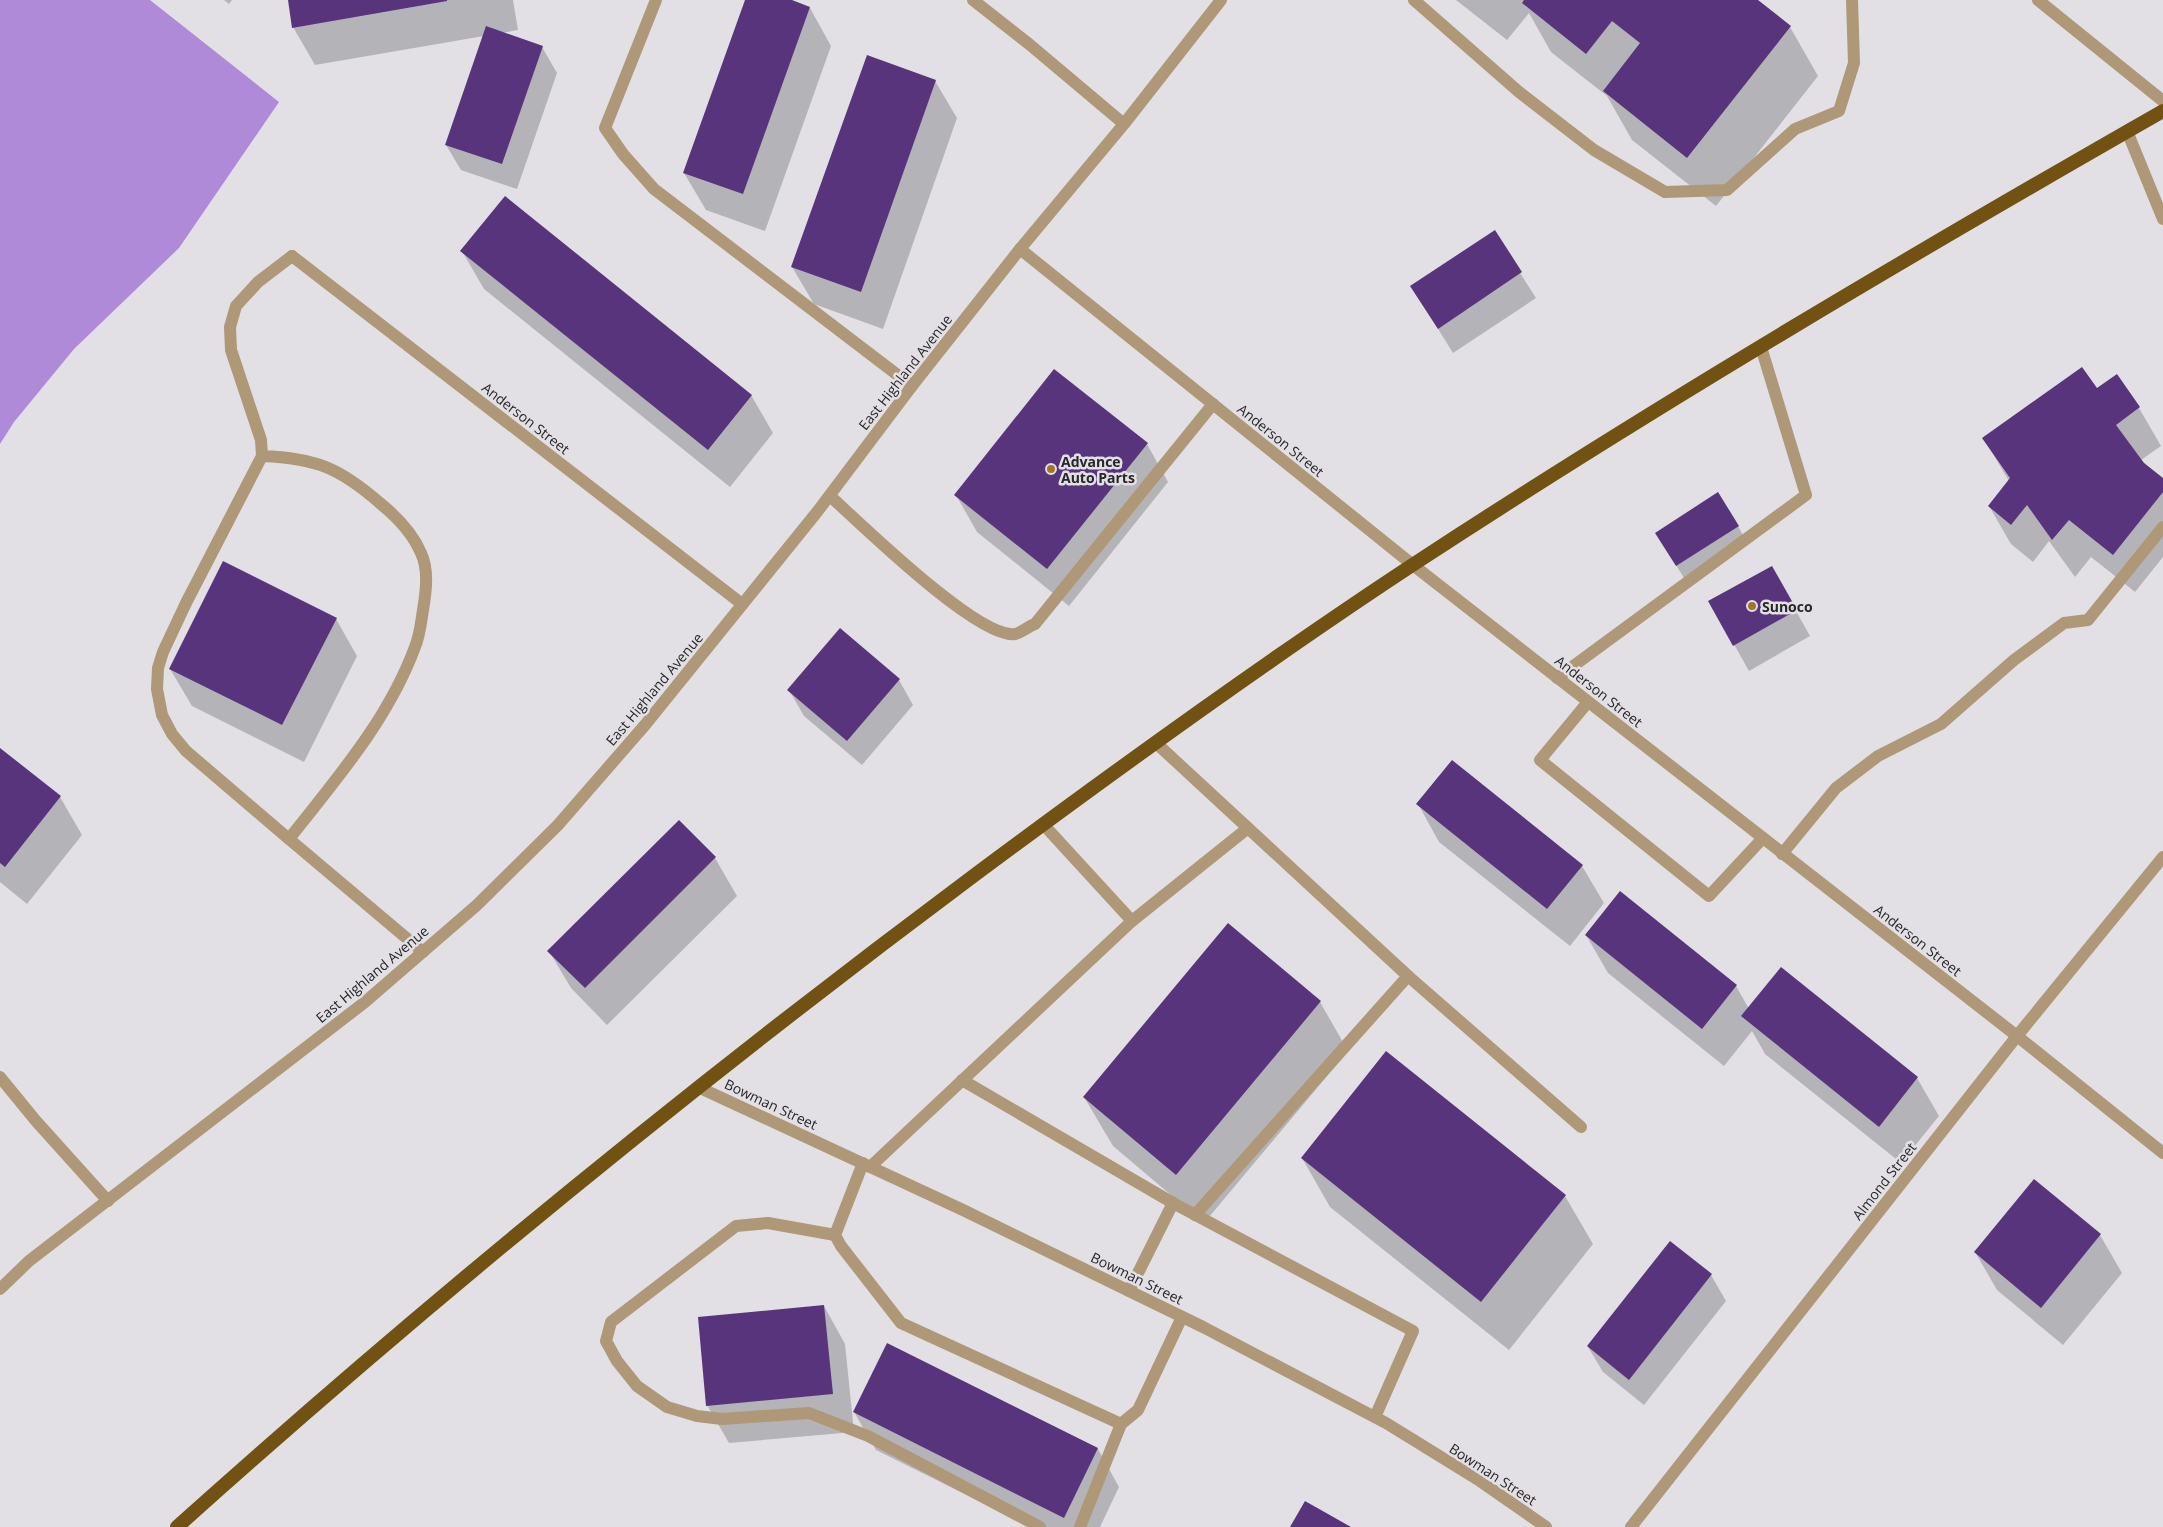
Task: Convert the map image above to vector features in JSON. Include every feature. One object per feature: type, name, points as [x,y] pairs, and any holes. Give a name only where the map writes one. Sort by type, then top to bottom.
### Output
[{"type":"highway","points":[[177,1527],[379,1349],[540,1214],[698,1087],[876,948],[1043,824],[1232,688],[1413,565],[1604,442],[1976,219],[2163,111]]},
{"type":"street","points":[[656,0],[605,128],[623,154],[654,189],[912,386]]},
{"type":"street","points":[[973,0],[1029,44],[1124,124]]},
{"type":"street","name":"East Highland Avenue","points":[[0,1289],[30,1262],[365,1002],[477,905],[558,824],[645,725],[830,496],[912,386],[1020,249],[1124,124],[1221,0]]},
{"type":"street","points":[[1414,0],[1519,92],[1594,150],[1664,192],[1727,190],[1795,128],[1839,111],[1854,63],[1852,0]]},
{"type":"street","points":[[2038,0],[2163,101]]},
{"type":"street","points":[[2127,131],[2163,219]]},
{"type":"street","name":"Anderson Street","points":[[1020,249],[1413,565],[2017,1036],[2163,1153]]},
{"type":"street","name":"Anderson Street","points":[[262,456],[260,440],[248,395],[231,350],[230,327],[236,306],[258,282],[292,256],[742,604]]},
{"type":"street","points":[[1558,678],[1806,495],[1761,348]]},
{"type":"street","points":[[830,496],[902,561],[966,614],[995,630],[1015,634],[1035,624],[1213,404]]},
{"type":"street","points":[[289,839],[365,743],[392,699],[416,645],[426,579],[422,555],[411,534],[391,512],[370,494],[348,478],[322,464],[295,458],[262,456],[162,652],[158,668],[157,689],[162,715],[172,734],[186,752],[210,773],[423,952]]},
{"type":"street","points":[[1782,854],[1842,782],[1878,756],[1941,724],[2014,660],[2064,623],[2088,620],[2163,527]]},
{"type":"street","points":[[1588,702],[1540,760],[1709,896],[1763,838]]},
{"type":"street","points":[[1156,743],[1408,976],[1581,1127]]},
{"type":"street","points":[[1043,824],[1132,921]]},
{"type":"street","points":[[835,1235],[866,1165],[962,1080],[1132,921],[1248,828]]},
{"type":"street","name":"Almond Street","points":[[1631,1527],[2017,1036],[2163,857]]},
{"type":"street","points":[[1195,1215],[1408,976]]},
{"type":"street","points":[[0,1077],[36,1121],[108,1201]]},
{"type":"street","points":[[962,1080],[1173,1203],[1413,1331],[1375,1418]]},
{"type":"street","name":"Bowman Street","points":[[698,1087],[866,1165],[1182,1317],[1375,1418],[1480,1481],[1546,1527]]},
{"type":"street","points":[[1129,1291],[1173,1203]]},
{"type":"street","points":[[835,1235],[768,1224],[736,1226],[611,1322],[606,1341],[617,1361],[637,1386],[667,1407],[697,1416],[722,1419],[809,1413],[868,1436],[1040,1527]]},
{"type":"street","points":[[835,1235],[841,1246],[901,1323],[1121,1424]]},
{"type":"street","points":[[1080,1527],[1121,1424],[1138,1410],[1182,1317]]},
{"type":"shaded area","points":[[0,0],[150,0],[279,102],[179,248],[74,349],[14,422],[0,444]]},
{"type":"building","points":[[288,0],[447,0],[447,1],[292,28]]},
{"type":"building","points":[[745,0],[792,0],[810,7],[743,194],[683,173]]},
{"type":"building","points":[[1524,0],[1758,0],[1791,26],[1687,158],[1603,91],[1640,43],[1612,21],[1586,54],[1522,3]]},
{"type":"building","points":[[486,26],[543,46],[502,164],[445,145]]},
{"type":"building","points":[[867,55],[936,80],[861,292],[791,267]]},
{"type":"building","points":[[505,196],[752,395],[708,450],[460,251]]},
{"type":"building","points":[[1495,230],[1522,272],[1438,329],[1410,286]]},
{"type":"building","points":[[2082,367],[2097,388],[2117,374],[2140,407],[2116,425],[2144,463],[2163,478],[2163,492],[2113,555],[2069,520],[2052,540],[2027,505],[2011,525],[1988,506],[2010,478],[1982,438]]},
{"type":"building","name":"Advance Auto Parts","points":[[1054,369],[1148,443],[1047,569],[954,495]]},
{"type":"building","points":[[1718,492],[1739,526],[1676,566],[1655,533]]},
{"type":"building","points":[[223,561],[337,618],[282,725],[169,669]]},
{"type":"building","name":"Sunoco","points":[[1772,566],[1797,610],[1733,646],[1708,601]]},
{"type":"building","points":[[840,628],[900,679],[847,741],[787,690]]},
{"type":"building","points":[[0,748],[61,796],[5,867],[0,863]]},
{"type":"building","points":[[1452,760],[1583,865],[1547,909],[1416,804]]},
{"type":"building","points":[[679,820],[716,857],[585,988],[547,951]]},
{"type":"building","points":[[1620,891],[1737,985],[1702,1029],[1585,935]]},
{"type":"building","points":[[1228,923],[1321,1001],[1176,1175],[1083,1097]]},
{"type":"building","points":[[1781,967],[1918,1077],[1879,1127],[1741,1016]]},
{"type":"building","points":[[1386,1051],[1566,1195],[1481,1302],[1301,1158]]},
{"type":"building","points":[[2034,1179],[2101,1234],[2041,1308],[1974,1252]]},
{"type":"building","points":[[1670,1241],[1712,1274],[1629,1380],[1587,1346]]},
{"type":"building","points":[[824,1305],[833,1394],[706,1406],[698,1317]]},
{"type":"building","points":[[887,1343],[1098,1448],[1064,1518],[853,1412]]},
{"type":"building","points":[[1305,1501],[1351,1527],[1290,1527]]},
{"type":"place","name":"Advance Auto Parts","points":[[1051,469]]},
{"type":"place","name":"Sunoco","points":[[1752,606]]}]
